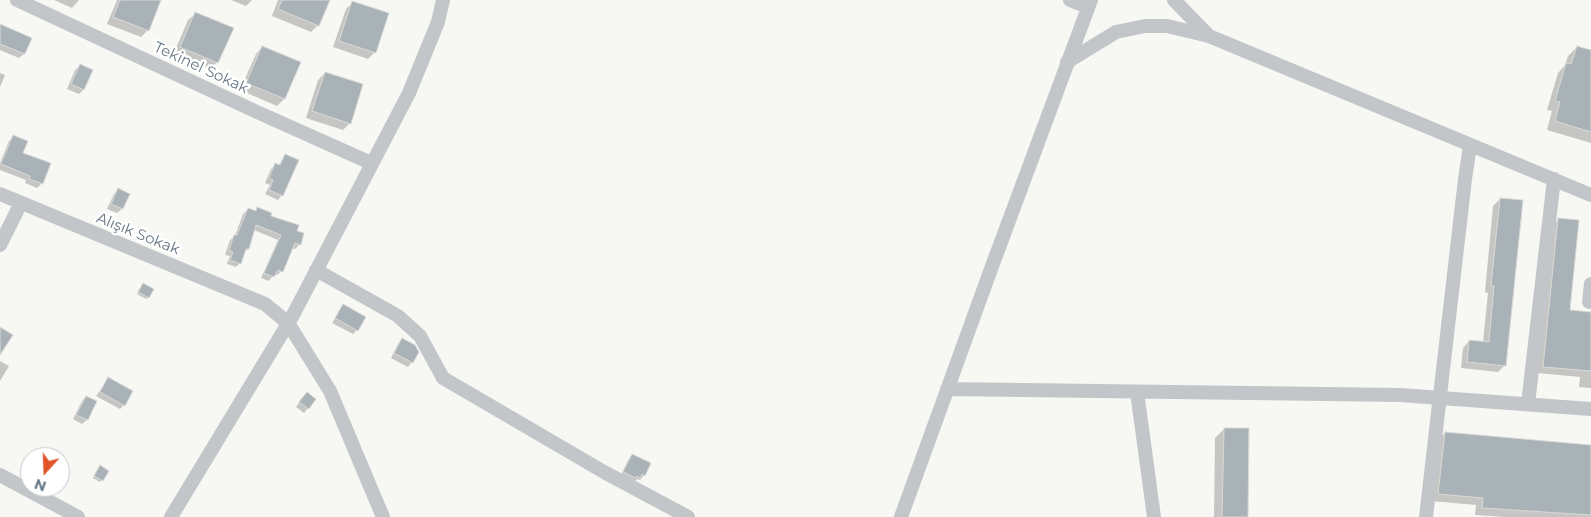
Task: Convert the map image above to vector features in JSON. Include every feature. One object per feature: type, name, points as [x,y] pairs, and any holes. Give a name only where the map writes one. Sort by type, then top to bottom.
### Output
[{"type":"street","name":"Tekinel Sokak","points":[[17,0],[257,112],[372,163]]},
{"type":"street","points":[[901,517],[1089,4],[1070,0]]},
{"type":"street","points":[[1174,0],[1208,36]]},
{"type":"street","points":[[171,517],[288,322],[409,93],[438,22],[440,1]]},
{"type":"street","points":[[1067,62],[1116,32],[1145,26],[1167,26],[1208,36],[1591,195]]},
{"type":"street","points":[[1426,517],[1470,146]]},
{"type":"street","points":[[1528,404],[1554,180]]},
{"type":"street","name":"Alışık Sokak","points":[[0,194],[265,304],[288,322]]},
{"type":"street","points":[[0,246],[21,203]]},
{"type":"street","points":[[316,270],[398,316],[420,336],[443,378],[604,472],[688,517]]},
{"type":"street","points":[[1589,302],[1591,284]]},
{"type":"street","points":[[288,322],[330,390],[383,517]]},
{"type":"street","points":[[947,389],[1400,395],[1591,410]]},
{"type":"street","points":[[1137,392],[1154,517]]},
{"type":"street","points":[[0,475],[78,517]]},
{"type":"building","points":[[120,0],[161,0],[149,31],[113,17]]},
{"type":"building","points":[[282,0],[330,0],[319,26],[278,9]]},
{"type":"building","points":[[352,1],[389,13],[376,53],[339,41]]},
{"type":"building","points":[[195,12],[234,28],[218,63],[180,47]]},
{"type":"building","points":[[0,24],[32,38],[25,54],[0,44]]},
{"type":"building","points":[[262,46],[301,62],[285,99],[246,83]]},
{"type":"building","points":[[1577,46],[1591,50],[1591,132],[1555,121],[1560,102],[1555,101],[1566,63],[1571,64]]},
{"type":"building","points":[[80,64],[93,70],[84,90],[71,84]]},
{"type":"building","points":[[325,72],[363,84],[351,124],[312,111]]},
{"type":"building","points":[[13,135],[28,141],[23,153],[51,163],[43,184],[29,179],[30,176],[1,164]]},
{"type":"building","points":[[285,154],[299,160],[283,196],[269,190],[273,180],[269,178],[275,163],[280,165]]},
{"type":"building","points":[[118,188],[130,194],[123,209],[111,204]]},
{"type":"building","points":[[1500,198],[1523,200],[1506,366],[1467,362],[1469,340],[1489,342],[1494,286],[1491,286]]},
{"type":"building","points":[[257,207],[272,213],[271,216],[299,225],[297,231],[304,233],[301,245],[295,243],[283,272],[278,270],[274,277],[264,273],[281,235],[256,225],[249,249],[246,249],[241,264],[230,260],[233,252],[229,250],[234,235],[237,235],[248,208],[256,211]]},
{"type":"building","points":[[1558,218],[1579,220],[1570,310],[1591,312],[1591,371],[1543,367]]},
{"type":"building","points":[[143,283],[154,289],[149,298],[138,292]]},
{"type":"building","points":[[343,304],[366,317],[358,331],[335,318]]},
{"type":"building","points":[[0,327],[13,335],[0,355]]},
{"type":"building","points":[[402,338],[415,345],[419,352],[413,363],[394,353]]},
{"type":"building","points":[[108,377],[133,391],[125,406],[100,392]]},
{"type":"building","points":[[307,392],[316,399],[309,409],[299,402]]},
{"type":"building","points":[[86,396],[97,401],[88,420],[76,415]]},
{"type":"building","points":[[1224,428],[1249,428],[1248,517],[1222,517]]},
{"type":"building","points":[[1445,432],[1591,445],[1591,515],[1482,508],[1483,498],[1438,494]]},
{"type":"building","points":[[632,454],[651,463],[645,476],[642,474],[640,478],[637,476],[636,478],[623,472]]},
{"type":"building","points":[[100,465],[109,471],[103,481],[94,476]]}]
